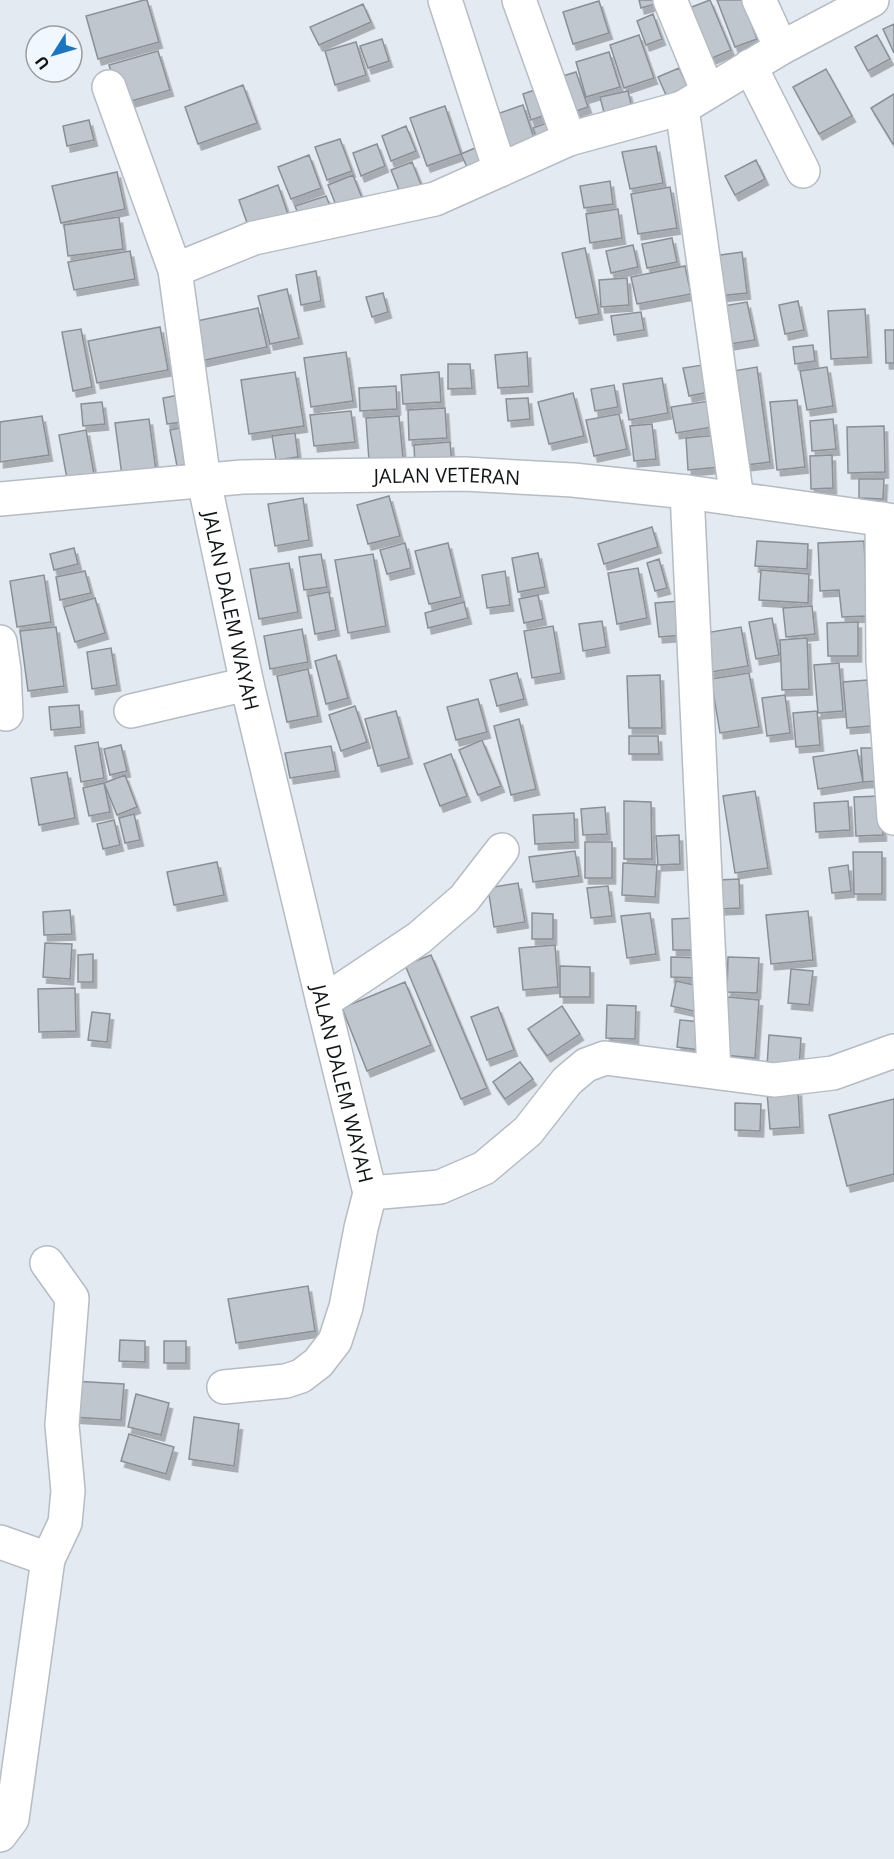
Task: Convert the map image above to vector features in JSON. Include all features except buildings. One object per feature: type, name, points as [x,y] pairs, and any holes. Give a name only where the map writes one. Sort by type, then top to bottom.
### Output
[{"type":"street","points":[[445,0],[500,170]]},
{"type":"street","points":[[519,0],[569,140]]},
{"type":"street","points":[[670,0],[695,100],[737,499]]},
{"type":"street","points":[[759,0],[781,48]]},
{"type":"street","points":[[175,270],[254,238],[435,199],[569,140],[695,100],[781,48],[872,0]]},
{"type":"street","points":[[750,66],[803,171]]},
{"type":"street","name":"JALAN DALEM WAYAH","points":[[109,87],[175,270],[204,482],[247,684],[370,1193],[440,1187],[484,1168],[528,1131],[567,1081],[586,1065],[606,1058],[774,1080],[833,1073],[894,1050]]},
{"type":"street","name":"JALAN VETERAN","points":[[0,499],[242,477],[464,474],[573,480],[687,492],[888,520]]},
{"type":"street","points":[[687,492],[714,1071]]},
{"type":"street","points":[[888,520],[883,660],[894,818]]},
{"type":"street","points":[[0,642],[6,714]]},
{"type":"street","points":[[131,711],[247,684]]},
{"type":"street","points":[[322,1002],[419,938],[464,899],[502,850]]},
{"type":"street","points":[[224,1387],[286,1381],[301,1376],[318,1363],[335,1341],[346,1307],[370,1193]]},
{"type":"street","points":[[0,1835],[12,1819],[48,1559],[65,1523],[68,1491],[62,1425],[85,1300],[47,1263]]},
{"type":"street","points":[[0,1542],[48,1559]]}]
